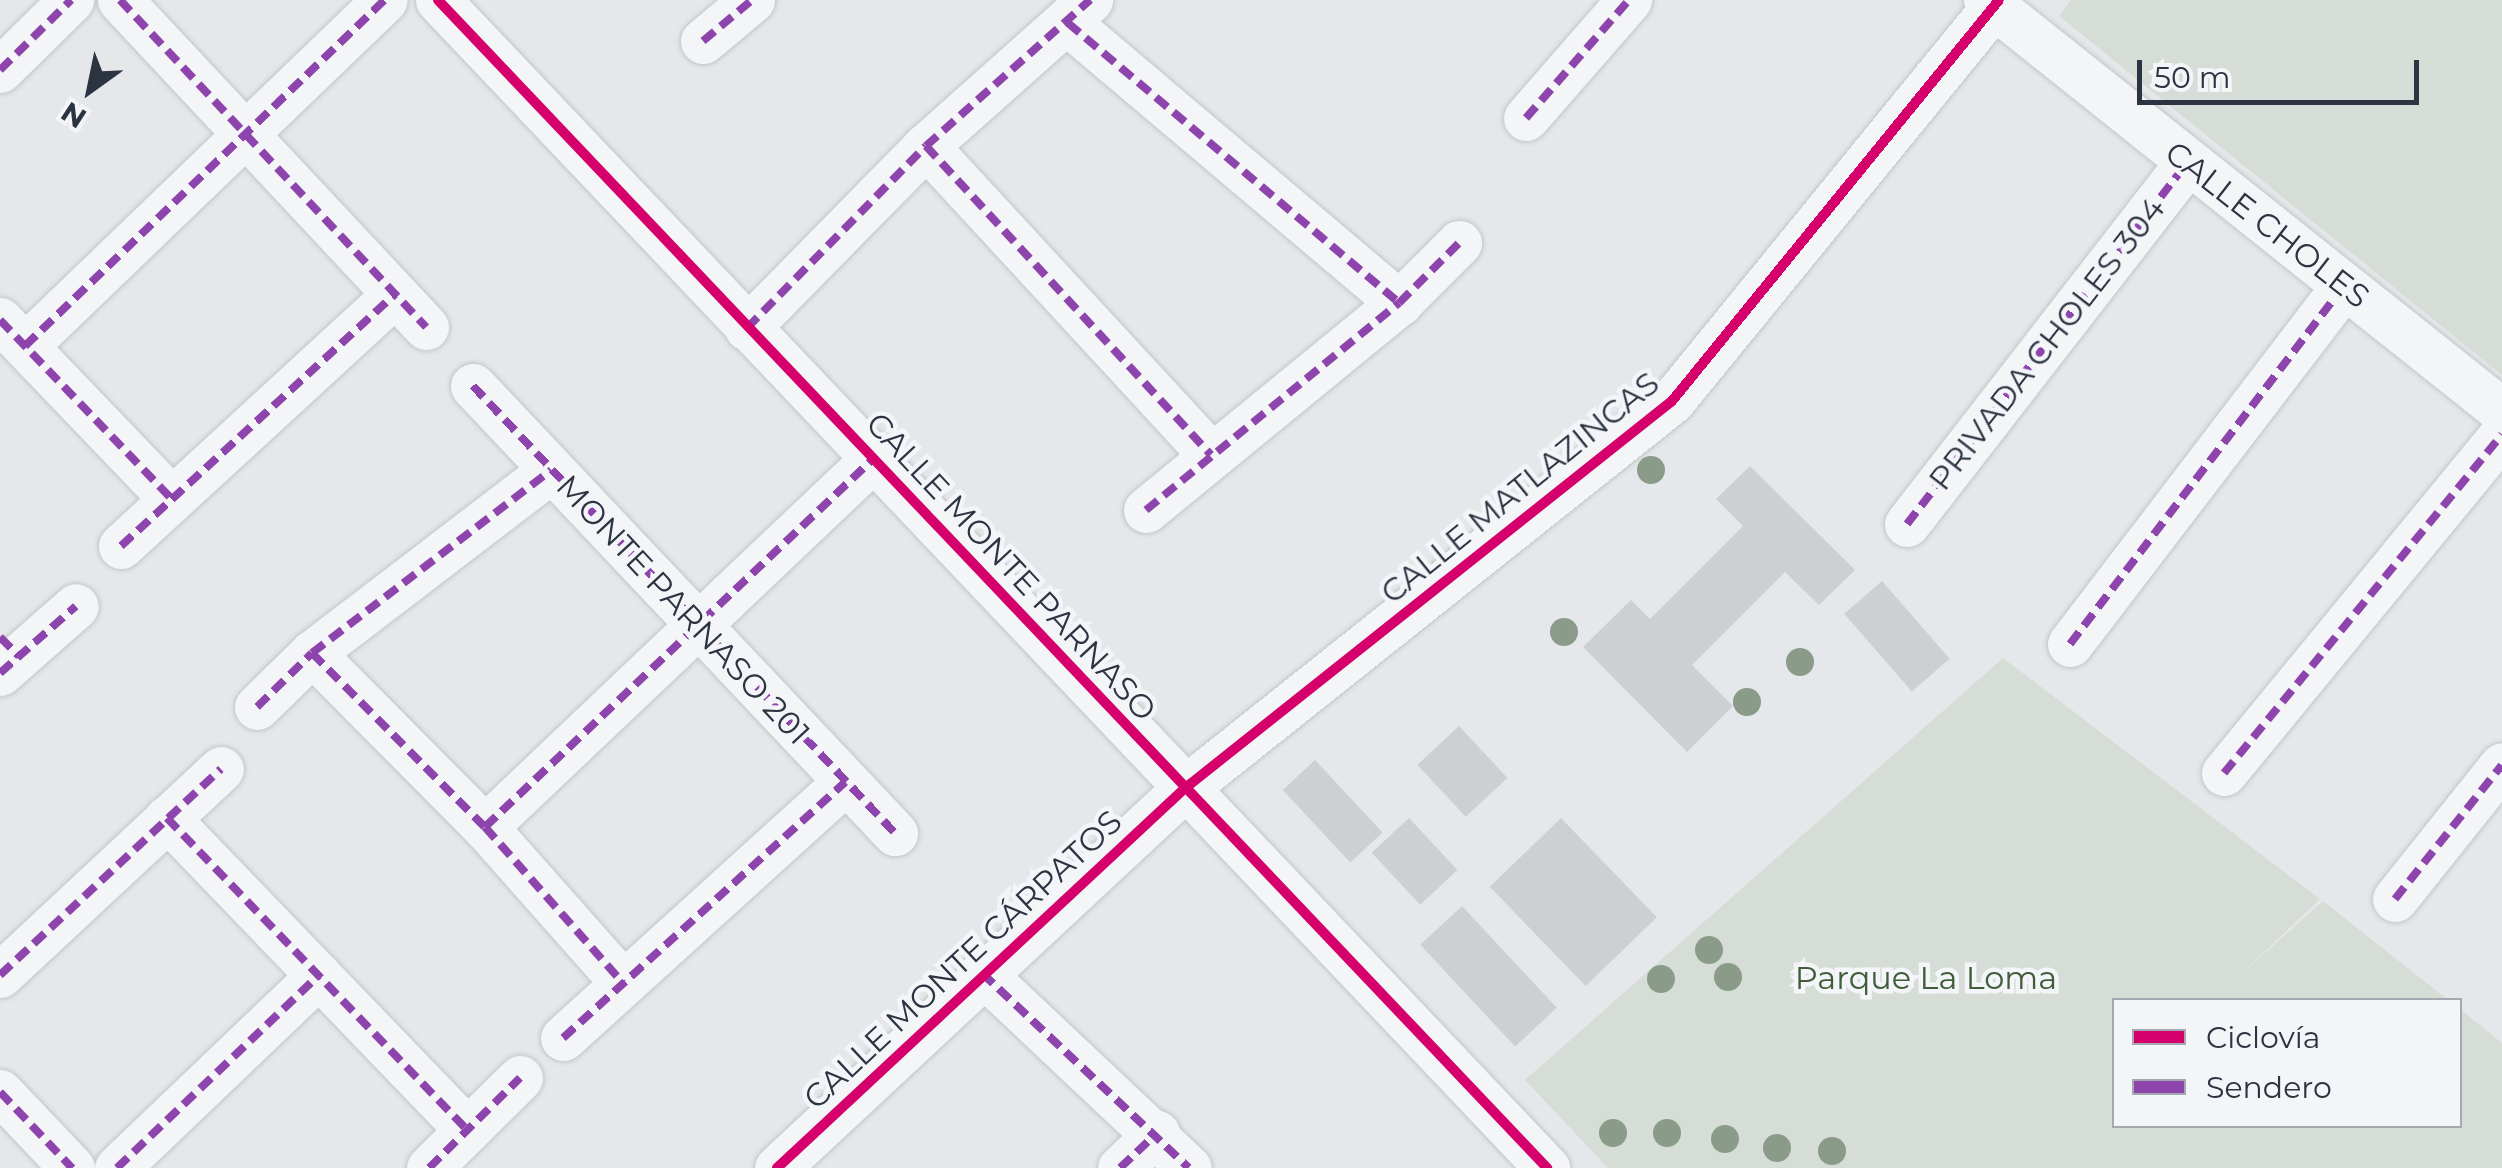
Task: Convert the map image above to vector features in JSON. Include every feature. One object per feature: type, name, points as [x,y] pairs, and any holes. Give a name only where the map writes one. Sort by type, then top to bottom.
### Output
[{"type":"street","points":[[0,70],[71,0]]},
{"type":"street","points":[[120,0],[244,138],[426,326]]},
{"type":"street","points":[[170,497],[13,332],[244,138],[385,0]]},
{"type":"street","name":"CALLE MONTE PARNASO","points":[[438,0],[1547,1168]]},
{"type":"street","points":[[703,41],[752,0]]},
{"type":"street","points":[[1526,118],[1629,0]]},
{"type":"street","name":"CALLE CHOLES","points":[[1993,2],[2187,162],[2502,411]]},
{"type":"street","name":"CALLE MATLAZINCAS","points":[[1184,788],[1672,401],[1993,2]]},
{"type":"street","points":[[748,328],[926,146],[1079,11],[1399,303]]},
{"type":"street","points":[[926,146],[1211,456]]},
{"type":"street","name":"PRIVADA CHOLES 304","points":[[1907,524],[2187,162]]},
{"type":"street","points":[[1146,510],[1399,303],[1459,243]]},
{"type":"street","points":[[2070,644],[2344,286]]},
{"type":"street","points":[[121,546],[394,294]]},
{"type":"street","name":"MONTE PARNASO 201","points":[[473,386],[895,833]]},
{"type":"street","points":[[2224,773],[2502,434]]},
{"type":"street","points":[[485,827],[875,457]]},
{"type":"street","points":[[257,707],[312,653],[551,470]]},
{"type":"street","points":[[6,655],[76,606]]},
{"type":"street","points":[[312,653],[485,827],[623,983]]},
{"type":"street","points":[[2395,899],[2502,765]]},
{"type":"street","points":[[0,974],[222,769]]},
{"type":"street","points":[[562,1038],[844,782]]},
{"type":"street","name":"CALLE MONTE CÁRPATOS","points":[[777,1168],[1184,788]]},
{"type":"street","points":[[168,818],[467,1130]]},
{"type":"street","points":[[982,973],[1189,1168]]},
{"type":"street","points":[[117,1168],[320,975]]},
{"type":"street","points":[[428,1168],[520,1078]]},
{"type":"street","points":[[0,1092],[72,1168]]},
{"type":"street","points":[[1120,1168],[1157,1134]]},
{"type":"green space","points":[[2071,0],[2502,0],[2502,375],[2059,16]]},
{"type":"green space","name":"Parque La Loma","points":[[2003,658],[2320,899],[2238,977],[2323,901],[2445,998],[2112,998],[2112,1128],[2462,1128],[2462,1011],[2502,1043],[2502,1168],[1608,1168],[1525,1080]]},
{"type":"building","points":[[1750,466],[1855,570],[1819,605],[1785,572],[1692,665],[1733,706],[1687,752],[1583,647],[1631,600],[1650,619],[1743,526],[1716,499]]},
{"type":"building","points":[[1882,581],[1950,659],[1912,692],[1844,614]]},
{"type":"building","points":[[1459,726],[1507,778],[1466,817],[1417,765]]},
{"type":"building","points":[[1315,760],[1383,832],[1350,862],[1283,790]]},
{"type":"building","points":[[1409,818],[1457,870],[1420,905],[1372,853]]},
{"type":"building","points":[[1561,818],[1657,917],[1586,986],[1490,887]]},
{"type":"building","points":[[1462,906],[1557,1008],[1515,1047],[1420,945]]},
{"type":"marked path","points":[[0,70],[71,0]]},
{"type":"marked path","points":[[120,0],[426,327]]},
{"type":"marked path","points":[[25,346],[385,0]]},
{"type":"marked path","points":[[703,41],[752,0]]},
{"type":"marked path","points":[[747,328],[926,146],[1090,0]]},
{"type":"marked path","points":[[1526,118],[1629,0]]},
{"type":"marked path","points":[[1068,23],[1399,303]]},
{"type":"marked path","points":[[926,146],[1211,455]]},
{"type":"marked path","points":[[1907,524],[2187,163]]},
{"type":"marked path","points":[[1146,510],[1399,303],[1459,243]]},
{"type":"marked path","points":[[2070,644],[2344,286]]},
{"type":"marked path","points":[[121,546],[395,294]]},
{"type":"marked path","points":[[0,320],[170,497]]},
{"type":"marked path","points":[[473,386],[895,833]]},
{"type":"marked path","points":[[2224,773],[2502,434]]},
{"type":"marked path","points":[[485,827],[875,457]]},
{"type":"marked path","points":[[257,707],[312,653],[551,470]]},
{"type":"marked path","points":[[0,673],[76,606]]},
{"type":"marked path","points":[[0,637],[19,656]]},
{"type":"marked path","points":[[312,653],[485,827],[623,983]]},
{"type":"marked path","points":[[2395,899],[2502,765]]},
{"type":"marked path","points":[[0,975],[221,769]]},
{"type":"marked path","points":[[563,1038],[845,782]]},
{"type":"marked path","points":[[167,818],[467,1130]]},
{"type":"marked path","points":[[982,973],[1189,1168]]},
{"type":"marked path","points":[[117,1168],[319,975]]},
{"type":"marked path","points":[[429,1168],[520,1078]]},
{"type":"marked path","points":[[0,1092],[72,1168]]},
{"type":"marked path","points":[[1120,1168],[1157,1133]]},
{"type":"cycle path","points":[[438,0],[1547,1168]]},
{"type":"cycle path","points":[[777,1168],[1184,789],[1672,401],[1999,0]]}]
